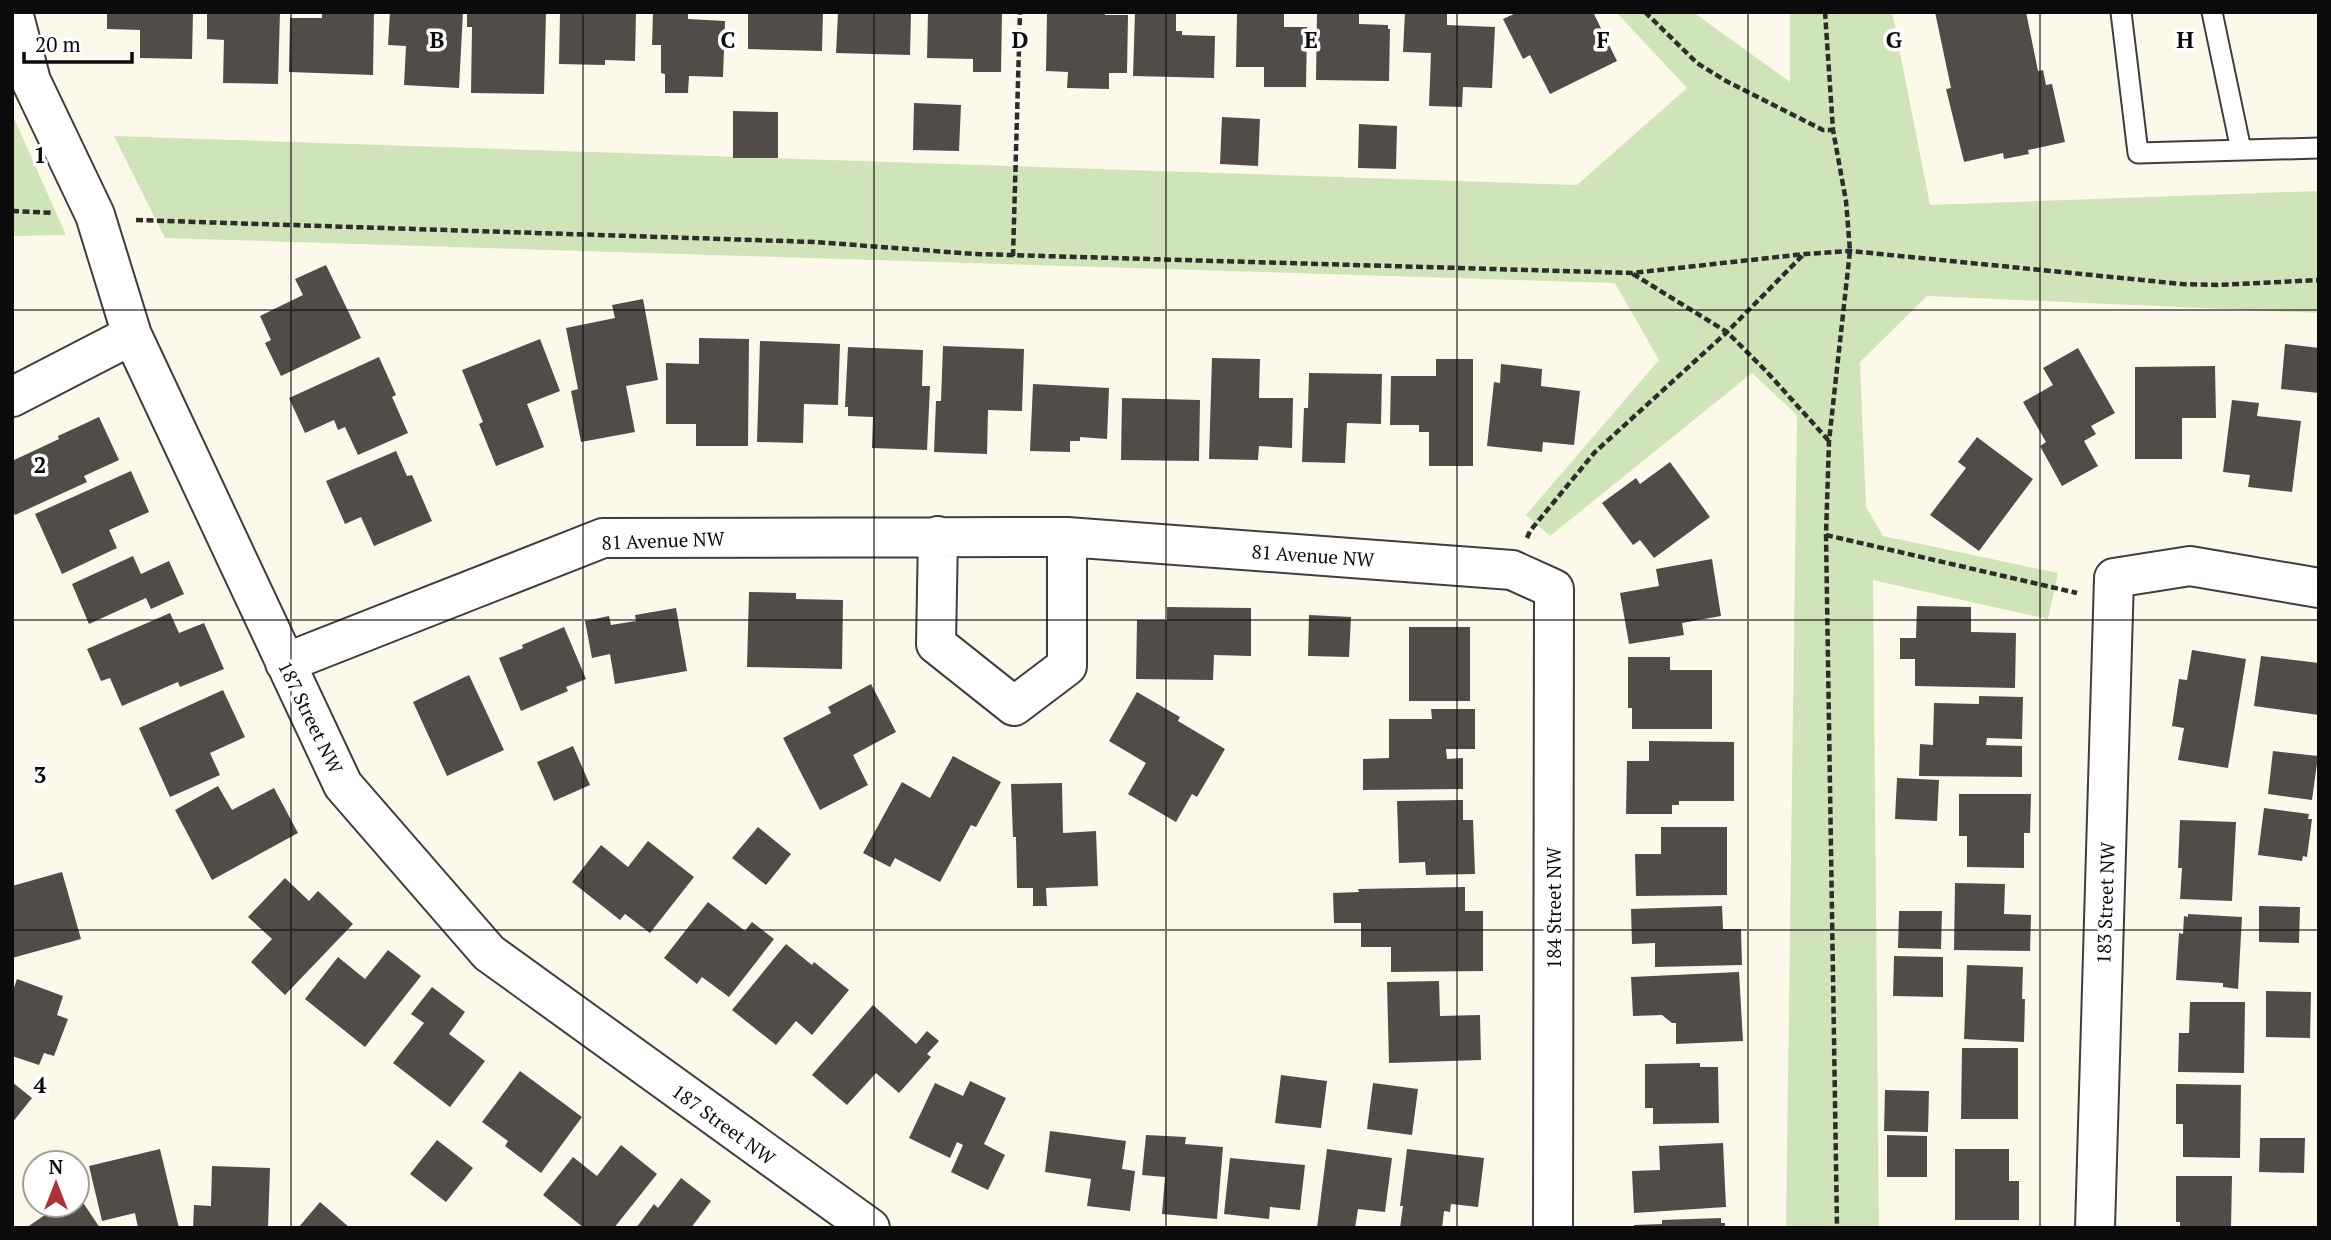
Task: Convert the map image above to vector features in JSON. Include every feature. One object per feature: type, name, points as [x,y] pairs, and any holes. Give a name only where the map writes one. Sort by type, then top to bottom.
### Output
[{"type":"street","name":"187 Street NW","points":[[13,12],[31,80],[95,215],[132,335],[343,785],[489,953],[870,1228]]},
{"type":"street","points":[[12,397],[132,335]]},
{"type":"street","points":[[938,536],[936,644],[1014,706],[1067,666],[1067,537]]},
{"type":"street","name":"81 Avenue NW","points":[[285,663],[603,538],[1067,537],[1512,570],[1554,589]]},
{"type":"street","points":[[2114,590],[2190,566],[2319,588]]},
{"type":"street","name":"184 Street NW","points":[[1553,1228],[1554,589]]},
{"type":"street","name":"183 Street NW","points":[[2095,1228],[2114,590]]},
{"type":"lane","points":[[2121,12],[2138,153],[2319,148]]},
{"type":"lane","points":[[2212,12],[2241,150]]},
{"type":"path","points":[[1013,256],[1020,12]]},
{"type":"path","points":[[1645,12],[1697,63],[1823,130],[1833,130]]},
{"type":"path","points":[[1825,12],[1833,130],[1846,201],[1850,251],[1829,441],[1826,535],[1838,1228]]},
{"type":"path","points":[[12,211],[95,215],[148,222],[815,242],[1013,256],[1632,273],[1850,251],[2182,284],[2319,280]]},
{"type":"path","points":[[1512,570],[1530,531],[1595,452],[1727,332],[1805,254]]},
{"type":"path","points":[[1632,273],[1727,332],[1829,441]]},
{"type":"path","points":[[1826,535],[2114,590]]},
{"type":"green space","points":[[1616,12],[1693,12],[1790,82],[1790,12],[1892,12],[1930,205],[2319,191],[2319,313],[1927,296],[1860,362],[1866,507],[1883,536],[2058,573],[2048,619],[1873,580],[1879,1228],[1786,1228],[1797,415],[1752,373],[1550,536],[1526,515],[1659,360],[1615,283],[165,238],[114,136],[1577,185],[1687,88]]},
{"type":"green space","points":[[14,118],[66,235],[12,236]]},
{"type":"building","points":[[107,12],[193,12],[192,59],[140,58],[140,30],[107,29]]},
{"type":"building","points":[[207,12],[280,12],[278,84],[223,83],[224,40],[207,39]]},
{"type":"building","points":[[322,12],[374,12],[373,75],[289,72],[290,18],[322,18]]},
{"type":"building","points":[[390,12],[463,12],[459,88],[404,85],[406,46],[388,45]]},
{"type":"building","points":[[467,12],[546,12],[544,94],[471,93],[472,27],[467,27]]},
{"type":"building","points":[[560,12],[636,12],[635,61],[605,60],[605,65],[559,64]]},
{"type":"building","points":[[653,12],[688,12],[688,19],[725,21],[723,77],[689,76],[688,93],[665,93],[665,74],[661,73],[661,45],[652,45]]},
{"type":"building","points":[[748,12],[823,12],[822,51],[748,49]]},
{"type":"building","points":[[838,12],[911,12],[910,55],[836,53]]},
{"type":"building","points":[[928,12],[1002,12],[1001,72],[973,72],[973,59],[927,58]]},
{"type":"building","points":[[1047,12],[1105,12],[1105,15],[1128,15],[1127,73],[1109,73],[1109,89],[1067,88],[1068,72],[1046,71]]},
{"type":"building","points":[[1135,12],[1176,12],[1176,31],[1182,31],[1182,35],[1215,36],[1214,78],[1133,76]]},
{"type":"building","points":[[1237,12],[1284,12],[1284,27],[1307,27],[1306,87],[1264,87],[1264,67],[1236,67]]},
{"type":"building","points":[[1317,12],[1359,12],[1359,24],[1388,25],[1389,81],[1316,80]]},
{"type":"building","points":[[1405,12],[1447,12],[1447,25],[1495,27],[1492,88],[1463,87],[1462,107],[1429,106],[1431,53],[1403,52]]},
{"type":"building","points":[[1518,12],[1593,12],[1617,61],[1550,94],[1530,55],[1523,59],[1503,19]]},
{"type":"building","points":[[1935,12],[2026,12],[2038,71],[2043,70],[2046,85],[2052,84],[2065,142],[2028,150],[2029,154],[2004,159],[2003,153],[1964,162],[1946,89],[1951,88]]},
{"type":"building","points":[[914,103],[961,105],[959,151],[913,150]]},
{"type":"building","points":[[733,111],[778,112],[778,158],[733,158]]},
{"type":"building","points":[[1222,117],[1260,119],[1258,166],[1220,164]]},
{"type":"building","points":[[1359,124],[1397,126],[1396,169],[1358,168]]},
{"type":"building","points":[[326,265],[361,338],[281,376],[265,343],[271,340],[260,316],[303,295],[295,279]]},
{"type":"building","points":[[643,299],[658,380],[626,386],[635,432],[581,442],[571,391],[578,389],[566,328],[615,318],[612,305]]},
{"type":"building","points":[[699,338],[749,339],[748,446],[696,446],[696,424],[666,424],[666,363],[699,364]]},
{"type":"building","points":[[540,339],[560,391],[527,404],[544,447],[496,466],[479,424],[483,422],[462,370]]},
{"type":"building","points":[[760,341],[840,344],[838,405],[804,404],[803,443],[757,442]]},
{"type":"building","points":[[2285,344],[2319,348],[2319,393],[2281,389]]},
{"type":"building","points":[[943,346],[1024,349],[1022,411],[988,410],[987,454],[934,452],[936,401],[941,401]]},
{"type":"building","points":[[848,347],[923,350],[922,386],[930,386],[927,450],[872,448],[873,417],[848,416],[848,407],[845,407]]},
{"type":"building","points":[[2078,348],[2115,413],[2091,426],[2096,434],[2084,441],[2098,466],[2062,486],[2040,446],[2046,442],[2023,402],[2053,385],[2043,368]]},
{"type":"building","points":[[379,357],[396,395],[392,397],[408,433],[358,455],[345,427],[338,430],[334,420],[305,433],[289,398]]},
{"type":"building","points":[[1212,358],[1260,359],[1259,398],[1293,398],[1292,448],[1259,446],[1258,460],[1209,459]]},
{"type":"building","points":[[1436,359],[1473,359],[1473,466],[1429,466],[1429,432],[1419,432],[1419,425],[1390,425],[1391,376],[1436,376]]},
{"type":"building","points":[[1501,364],[1542,369],[1541,386],[1580,391],[1574,445],[1543,442],[1542,452],[1487,446],[1494,382],[1500,383]]},
{"type":"building","points":[[2215,366],[2216,418],[2182,418],[2182,459],[2135,459],[2135,367]]},
{"type":"building","points":[[1309,373],[1382,374],[1381,424],[1347,423],[1345,463],[1302,462],[1304,408],[1308,408]]},
{"type":"building","points":[[1033,384],[1109,388],[1107,439],[1080,437],[1080,441],[1070,441],[1070,452],[1030,451]]},
{"type":"building","points":[[1122,398],[1200,400],[1199,461],[1121,460]]},
{"type":"building","points":[[2232,400],[2259,403],[2257,416],[2301,421],[2292,492],[2248,487],[2250,475],[2223,472]]},
{"type":"building","points":[[99,417],[119,460],[84,476],[87,482],[15,515],[12,509],[12,461]]},
{"type":"building","points":[[1977,437],[2033,479],[1979,551],[1930,515],[1966,468],[1958,462]]},
{"type":"building","points":[[396,451],[407,476],[412,475],[432,521],[374,546],[361,517],[345,524],[326,481]]},
{"type":"building","points":[[1670,462],[1710,517],[1654,558],[1640,540],[1633,545],[1602,503],[1636,478],[1640,484]]},
{"type":"building","points":[[131,471],[149,512],[109,530],[117,548],[62,574],[35,514]]},
{"type":"building","points":[[133,556],[141,574],[169,561],[184,594],[151,609],[146,598],[89,624],[72,584]]},
{"type":"building","points":[[1712,559],[1721,616],[1682,623],[1684,635],[1629,644],[1620,593],[1659,586],[1656,569]]},
{"type":"building","points":[[749,592],[796,593],[796,599],[843,600],[842,669],[747,667]]},
{"type":"building","points":[[1917,606],[1971,607],[1971,632],[2016,633],[2015,688],[1915,686],[1915,659],[1900,659],[1900,638],[1916,638]]},
{"type":"building","points":[[1167,607],[1251,608],[1251,656],[1214,655],[1213,680],[1136,679],[1137,620],[1167,620]]},
{"type":"building","points":[[676,608],[687,671],[615,684],[610,654],[592,658],[585,621],[609,616],[611,625],[636,621],[635,615]]},
{"type":"building","points":[[170,613],[179,633],[204,623],[224,669],[180,687],[178,682],[122,706],[110,678],[101,681],[87,649]]},
{"type":"building","points":[[1309,615],[1351,617],[1349,657],[1308,656]]},
{"type":"building","points":[[564,627],[586,679],[566,687],[568,691],[521,711],[499,658]]},
{"type":"building","points":[[1409,627],[1470,627],[1470,701],[1409,701]]},
{"type":"building","points":[[2192,650],[2246,659],[2228,768],[2178,760],[2184,728],[2172,726],[2179,679],[2187,680]]},
{"type":"building","points":[[2261,656],[2319,663],[2319,715],[2254,706]]},
{"type":"building","points":[[1628,657],[1670,657],[1670,670],[1712,670],[1712,729],[1632,729],[1632,708],[1628,708]]},
{"type":"building","points":[[469,675],[504,750],[447,776],[413,702]]},
{"type":"building","points":[[871,684],[896,732],[853,755],[868,785],[820,810],[783,738],[831,713],[828,707]]},
{"type":"building","points":[[223,690],[245,737],[210,753],[220,775],[170,797],[139,728]]},
{"type":"building","points":[[1137,692],[1180,717],[1178,721],[1225,749],[1197,797],[1192,794],[1176,822],[1128,794],[1146,763],[1109,741]]},
{"type":"building","points":[[1979,696],[2023,697],[2022,739],[1987,738],[1986,745],[2022,746],[2022,777],[1919,776],[1920,744],[1933,745],[1934,703],[1979,704]]},
{"type":"building","points":[[1431,709],[1475,709],[1475,749],[1446,749],[1447,759],[1463,758],[1463,789],[1363,790],[1363,759],[1389,758],[1389,719],[1432,719]]},
{"type":"building","points":[[1649,741],[1734,742],[1734,801],[1679,801],[1679,805],[1672,805],[1672,814],[1626,814],[1627,761],[1649,761]]},
{"type":"building","points":[[573,746],[590,785],[554,801],[537,762]]},
{"type":"building","points":[[2273,751],[2318,756],[2312,800],[2268,794]]},
{"type":"building","points":[[953,756],[1001,782],[976,827],[971,825],[940,882],[895,858],[890,867],[863,853],[902,782],[930,798]]},
{"type":"building","points":[[1897,778],[1939,780],[1937,821],[1895,819]]},
{"type":"building","points":[[1062,783],[1063,833],[1096,831],[1098,886],[1046,888],[1047,906],[1033,906],[1033,888],[1017,888],[1011,784]]},
{"type":"building","points":[[218,786],[232,810],[274,788],[298,833],[212,880],[175,810]]},
{"type":"building","points":[[1959,794],[2031,794],[2030,833],[2024,833],[2024,868],[1967,867],[1967,836],[1959,836]]},
{"type":"building","points":[[1463,800],[1463,820],[1473,820],[1475,874],[1426,875],[1425,862],[1399,863],[1397,801]]},
{"type":"building","points":[[2264,808],[2309,814],[2308,819],[2312,819],[2307,857],[2303,856],[2302,861],[2258,855]]},
{"type":"building","points":[[2180,820],[2236,822],[2232,901],[2180,899]]},
{"type":"building","points":[[758,827],[791,854],[766,885],[732,858]]},
{"type":"building","points":[[1661,827],[1727,827],[1727,895],[1636,896],[1635,854],[1661,854]]},
{"type":"building","points":[[648,841],[694,877],[650,933],[625,914],[620,920],[572,882],[601,845],[628,867]]},
{"type":"building","points":[[62,872],[81,939],[12,958],[12,886]]},
{"type":"building","points":[[285,878],[309,901],[318,891],[353,924],[285,995],[251,962],[272,939],[248,917]]},
{"type":"building","points":[[1955,883],[2005,884],[2004,914],[2031,915],[2030,951],[1954,950]]},
{"type":"building","points":[[1465,887],[1465,911],[1483,911],[1483,971],[1391,972],[1391,947],[1361,947],[1361,923],[1334,923],[1333,893],[1359,892],[1358,889]]},
{"type":"building","points":[[708,902],[745,931],[752,922],[774,939],[729,997],[702,977],[697,984],[664,958]]},
{"type":"building","points":[[1722,906],[1723,929],[1741,929],[1742,965],[1655,967],[1655,943],[1632,944],[1631,909]]},
{"type":"building","points":[[2259,906],[2300,907],[2299,943],[2259,942]]},
{"type":"building","points":[[1899,911],[1942,911],[1941,949],[1898,948]]},
{"type":"building","points":[[2188,914],[2242,917],[2238,989],[2223,987],[2223,983],[2176,980],[2179,933],[2183,934],[2184,916],[2188,917]]},
{"type":"building","points":[[786,944],[849,990],[812,1035],[796,1021],[776,1045],[732,1010]]},
{"type":"building","points":[[388,950],[421,976],[365,1047],[305,999],[338,957],[365,979]]},
{"type":"building","points":[[1894,956],[1943,957],[1943,997],[1893,996]]},
{"type":"building","points":[[1967,965],[2023,967],[2024,1042],[1964,1039]]},
{"type":"building","points":[[1739,972],[1743,1041],[1676,1044],[1676,1023],[1662,1015],[1633,1016],[1631,977]]},
{"type":"building","points":[[17,979],[63,996],[57,1015],[68,1019],[54,1056],[44,1053],[39,1065],[12,1056],[12,993]]},
{"type":"building","points":[[1439,981],[1440,1016],[1480,1015],[1481,1060],[1389,1063],[1387,982]]},
{"type":"building","points":[[432,987],[465,1012],[449,1034],[485,1061],[450,1107],[393,1063],[424,1023],[411,1014]]},
{"type":"building","points":[[2266,991],[2311,992],[2310,1038],[2266,1037]]},
{"type":"building","points":[[2190,1002],[2245,1002],[2244,1073],[2178,1072],[2179,1033],[2189,1033]]},
{"type":"building","points":[[873,1005],[916,1044],[927,1031],[939,1041],[927,1054],[931,1057],[899,1093],[876,1073],[847,1105],[812,1075]]},
{"type":"building","points":[[1962,1048],[2018,1048],[2018,1119],[1961,1119]]},
{"type":"building","points":[[1700,1063],[1700,1067],[1718,1067],[1719,1123],[1653,1124],[1653,1108],[1645,1108],[1645,1064]]},
{"type":"building","points":[[520,1071],[582,1117],[541,1173],[505,1146],[508,1141],[482,1122]]},
{"type":"building","points":[[1281,1075],[1327,1081],[1321,1128],[1275,1123]]},
{"type":"building","points":[[970,1081],[1006,1098],[984,1144],[1005,1155],[988,1190],[951,1172],[963,1145],[957,1142],[950,1158],[909,1138],[935,1083],[963,1096]]},
{"type":"building","points":[[12,1082],[32,1098],[12,1123]]},
{"type":"building","points":[[1373,1083],[1418,1089],[1412,1135],[1367,1129]]},
{"type":"building","points":[[2176,1084],[2241,1085],[2240,1158],[2183,1157],[2183,1124],[2176,1124]]},
{"type":"building","points":[[1885,1090],[1929,1091],[1928,1132],[1884,1131]]},
{"type":"building","points":[[1050,1131],[1126,1141],[1122,1169],[1135,1171],[1130,1211],[1087,1206],[1091,1179],[1045,1172]]},
{"type":"building","points":[[1146,1135],[1186,1137],[1185,1144],[1223,1147],[1217,1219],[1162,1214],[1165,1177],[1142,1175]]},
{"type":"building","points":[[1887,1135],[1927,1136],[1927,1177],[1887,1177]]},
{"type":"building","points":[[2260,1138],[2305,1138],[2304,1173],[2259,1172]]},
{"type":"building","points":[[437,1140],[473,1168],[446,1202],[410,1174]]},
{"type":"building","points":[[1723,1143],[1726,1207],[1634,1213],[1632,1171],[1660,1170],[1659,1146]]},
{"type":"building","points":[[621,1145],[657,1174],[614,1228],[584,1228],[543,1195],[573,1157],[597,1176]]},
{"type":"building","points":[[160,1149],[179,1228],[138,1228],[135,1213],[102,1221],[91,1166]]},
{"type":"building","points":[[1327,1149],[1392,1158],[1385,1212],[1358,1209],[1355,1228],[1317,1228]]},
{"type":"building","points":[[1407,1149],[1484,1158],[1478,1207],[1451,1204],[1450,1212],[1444,1211],[1442,1228],[1400,1228]]},
{"type":"building","points":[[1955,1149],[2009,1149],[2009,1181],[2019,1181],[2019,1220],[1955,1220]]},
{"type":"building","points":[[1230,1158],[1305,1165],[1300,1210],[1270,1207],[1269,1219],[1224,1214]]},
{"type":"building","points":[[212,1166],[270,1168],[268,1228],[193,1228],[194,1205],[211,1206]]},
{"type":"building","points":[[2176,1176],[2232,1176],[2231,1228],[2180,1228],[2180,1222],[2176,1222]]},
{"type":"building","points":[[681,1178],[711,1201],[691,1228],[636,1228],[654,1204],[658,1208]]},
{"type":"building","points":[[320,1202],[350,1228],[298,1228]]},
{"type":"building","points":[[91,1214],[100,1228],[26,1228],[39,1219],[91,1219]]},
{"type":"building","points":[[1721,1218],[1725,1228],[1634,1228],[1634,1225],[1662,1224],[1662,1220]]}]
